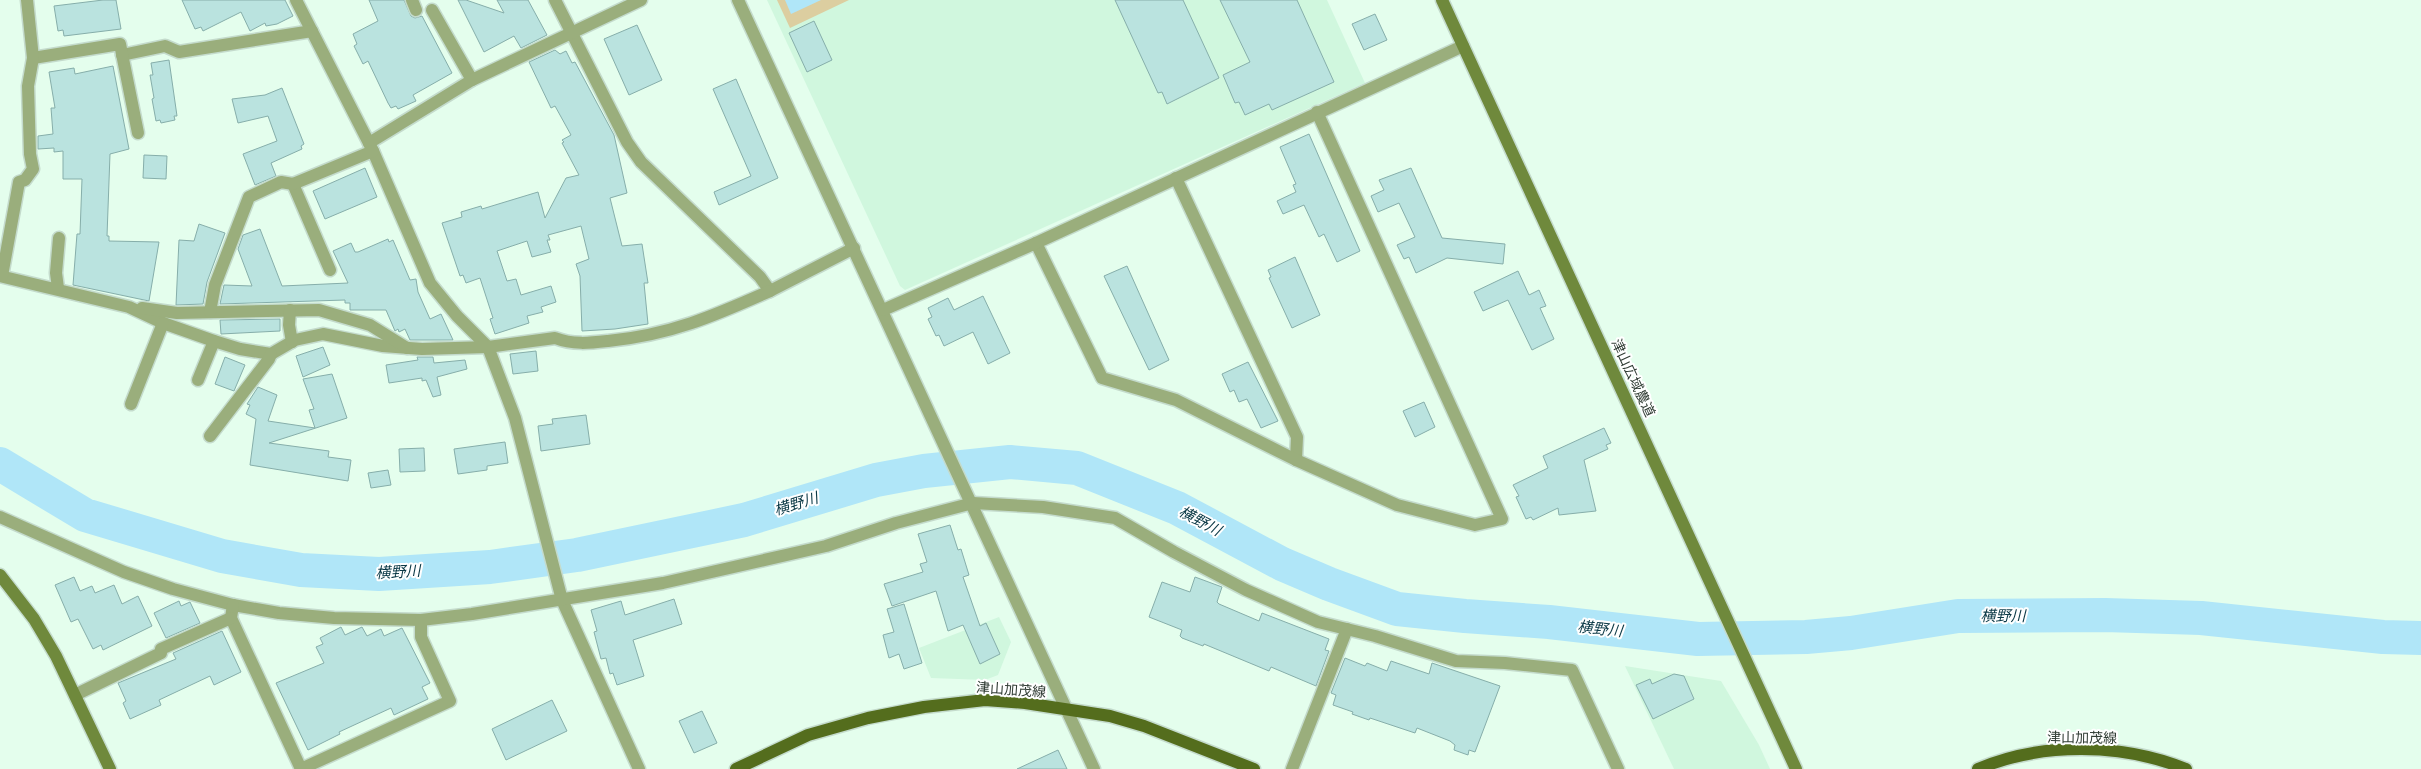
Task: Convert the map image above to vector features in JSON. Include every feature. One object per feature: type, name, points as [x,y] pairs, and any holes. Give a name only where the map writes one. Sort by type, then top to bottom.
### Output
[{"type":"main road","name":"津山加茂線","points":[[736,769],[808,735],[868,718],[924,706],[984,700],[1025,703],[1110,716],[1144,726],[1254,769]]},
{"type":"main road","name":"津山加茂線","points":[[1978,769],[2027,754],[2057,750],[2109,750],[2168,761],[2186,769]]},
{"type":"street","points":[[27,0],[33,58],[28,86],[30,154],[33,169],[25,180],[19,182],[1,276],[129,306],[176,314],[319,310],[370,325],[408,348]]},
{"type":"street","points":[[296,0],[371,147],[430,283],[457,316],[488,347],[515,418],[562,600],[639,769]]},
{"type":"street","points":[[555,0],[627,142],[641,162],[760,277],[770,291]]},
{"type":"street","points":[[210,312],[215,285],[249,197],[281,182],[294,184],[371,147],[472,80],[641,0]]},
{"type":"street","points":[[738,0],[973,502],[1069,710],[1094,769]]},
{"type":"street","name":"津山広域農道","points":[[1442,0],[1796,769]]},
{"type":"street","points":[[432,10],[472,80]]},
{"type":"street","points":[[122,55],[165,46],[180,52],[312,31]]},
{"type":"street","points":[[33,58],[120,44],[138,133]]},
{"type":"street","points":[[883,310],[1036,243],[1317,112],[1464,46]]},
{"type":"street","points":[[1036,243],[1102,378],[1176,400],[1296,460],[1397,505],[1474,525],[1502,519],[1317,112]]},
{"type":"street","points":[[1176,178],[1297,437],[1296,460]]},
{"type":"street","points":[[294,184],[330,270]]},
{"type":"street","points":[[58,288],[56,273],[59,238]]},
{"type":"street","points":[[210,436],[271,354],[305,337],[323,334],[383,346],[408,348],[488,347],[555,338],[565,342],[584,344],[645,337],[665,333],[712,317],[770,291],[854,248]]},
{"type":"street","points":[[129,306],[163,323],[214,341],[240,349],[271,354]]},
{"type":"street","points":[[290,310],[289,325],[292,342]]},
{"type":"street","points":[[131,404],[163,323]]},
{"type":"street","points":[[198,380],[214,341]]},
{"type":"street","points":[[0,517],[124,572],[173,589],[233,605],[279,613],[334,618],[421,620],[472,614],[663,583],[826,546],[896,523],[973,502],[1043,507],[1115,518],[1246,590],[1318,622],[1456,661],[1505,663],[1572,670],[1618,769]]},
{"type":"street","points":[[0,574],[34,619],[75,695],[110,769]]},
{"type":"street","points":[[233,605],[231,618],[301,769],[450,701],[421,637],[421,620]]},
{"type":"street","points":[[75,695],[161,653],[161,649],[231,618]]},
{"type":"street","points":[[1292,769],[1347,629]]},
{"type":"shaded area","points":[[767,0],[1327,0],[1365,83],[905,290],[900,286]]},
{"type":"shaded area","points":[[777,0],[849,0],[790,28]]},
{"type":"shaded area","points":[[999,617],[1011,642],[998,675],[985,680],[931,678],[919,648]]},
{"type":"shaded area","points":[[1625,666],[1721,681],[1759,745],[1770,769],[1674,769]]},
{"type":"water","points":[[785,0],[821,0],[791,14]]},
{"type":"building","points":[[116,0],[121,29],[64,36],[63,30],[58,31],[54,6]]},
{"type":"building","points":[[182,0],[285,0],[293,16],[277,24],[266,26],[265,23],[250,31],[241,12],[203,31],[201,27],[195,29]]},
{"type":"building","points":[[369,0],[404,0],[411,16],[415,18],[422,16],[452,73],[413,95],[416,101],[398,109],[396,106],[391,108],[368,61],[363,64],[354,46],[357,44],[353,34],[378,21]]},
{"type":"building","points":[[458,0],[466,0],[504,13],[497,0],[528,0],[547,35],[521,48],[514,36],[484,52]]},
{"type":"building","points":[[1115,0],[1183,0],[1219,78],[1167,104],[1162,92],[1158,93]]},
{"type":"building","points":[[1220,0],[1297,0],[1334,82],[1272,110],[1269,104],[1245,115],[1239,102],[1235,103],[1223,75],[1250,62]]},
{"type":"building","points":[[1375,14],[1387,40],[1364,50],[1352,24]]},
{"type":"building","points":[[814,21],[832,60],[807,72],[789,33]]},
{"type":"building","points":[[637,25],[662,80],[629,95],[604,39]]},
{"type":"building","points":[[555,50],[560,54],[566,51],[572,63],[575,62],[614,135],[627,193],[610,198],[622,246],[642,244],[648,283],[644,283],[648,324],[582,331],[580,276],[576,264],[589,259],[581,226],[548,235],[550,240],[547,240],[551,252],[532,257],[527,241],[497,251],[507,281],[516,279],[521,295],[551,286],[556,302],[541,307],[543,312],[527,316],[529,323],[495,334],[490,319],[493,318],[480,278],[466,283],[463,275],[460,276],[442,223],[462,217],[461,212],[481,206],[482,209],[538,192],[545,218],[566,178],[579,175],[562,143],[564,142],[562,140],[571,135],[555,106],[551,108],[529,62]]},
{"type":"building","points":[[169,60],[177,116],[174,116],[175,120],[161,123],[160,120],[156,121],[152,99],[154,98],[150,75],[153,75],[151,63]]},
{"type":"building","points":[[113,66],[129,149],[110,154],[107,236],[109,236],[109,241],[159,242],[149,301],[73,285],[77,234],[80,234],[82,179],[63,179],[63,151],[54,152],[54,148],[38,149],[38,136],[53,134],[51,108],[55,108],[49,72],[74,68],[75,74]]},
{"type":"building","points":[[736,79],[778,178],[719,205],[714,192],[751,176],[713,89]]},
{"type":"building","points":[[282,88],[304,144],[301,146],[302,149],[271,163],[276,176],[255,185],[243,154],[277,141],[268,116],[238,123],[232,99],[265,95]]},
{"type":"building","points":[[1309,134],[1360,251],[1337,262],[1324,234],[1319,237],[1304,205],[1283,214],[1277,201],[1296,192],[1293,185],[1296,184],[1280,147]]},
{"type":"building","points":[[144,155],[167,156],[166,179],[143,178]]},
{"type":"building","points":[[365,168],[377,197],[325,219],[313,191]]},
{"type":"building","points":[[1411,168],[1442,238],[1505,244],[1503,264],[1447,258],[1416,273],[1409,257],[1404,259],[1397,245],[1415,237],[1399,203],[1378,212],[1371,196],[1384,190],[1379,180]]},
{"type":"building","points":[[199,224],[225,233],[207,282],[203,304],[176,305],[179,240],[194,241]]},
{"type":"building","points":[[260,229],[282,286],[348,283],[333,251],[351,243],[355,252],[358,252],[388,239],[389,242],[393,240],[410,280],[416,279],[418,292],[430,319],[441,314],[453,340],[410,340],[405,329],[399,332],[398,329],[395,331],[386,310],[350,310],[350,303],[345,303],[345,300],[220,304],[224,285],[252,286],[238,249],[243,235]]},
{"type":"building","points":[[1295,257],[1320,315],[1292,328],[1269,278],[1271,277],[1268,270]]},
{"type":"building","points":[[1127,266],[1169,360],[1149,370],[1104,276]]},
{"type":"building","points":[[1518,271],[1529,295],[1539,290],[1546,306],[1540,308],[1554,339],[1532,350],[1508,300],[1483,311],[1474,292]]},
{"type":"building","points":[[983,296],[1010,353],[988,364],[973,332],[944,346],[939,335],[936,336],[928,319],[932,317],[928,308],[948,298],[954,310]]},
{"type":"building","points":[[280,319],[280,331],[221,334],[220,320]]},
{"type":"building","points":[[323,347],[330,365],[303,377],[296,356]]},
{"type":"building","points":[[536,351],[538,371],[513,374],[510,354]]},
{"type":"building","points":[[225,357],[245,365],[234,391],[215,384]]},
{"type":"building","points":[[417,357],[433,357],[434,363],[465,360],[467,369],[437,377],[441,395],[433,397],[426,380],[422,381],[422,378],[389,383],[386,365],[418,360]]},
{"type":"building","points":[[1248,362],[1278,421],[1261,428],[1247,399],[1239,402],[1234,390],[1230,392],[1222,374]]},
{"type":"building","points":[[332,374],[347,418],[269,443],[329,451],[328,457],[351,460],[348,481],[250,465],[256,419],[246,414],[250,405],[247,404],[258,387],[277,395],[268,421],[315,428],[309,410],[314,409],[303,379]]},
{"type":"building","points":[[1424,402],[1435,427],[1415,437],[1403,411]]},
{"type":"building","points":[[586,415],[590,444],[541,451],[538,426],[553,424],[552,419]]},
{"type":"building","points":[[1604,428],[1611,443],[1606,445],[1608,449],[1584,460],[1596,511],[1559,515],[1558,508],[1533,520],[1531,517],[1526,519],[1516,497],[1519,496],[1513,485],[1548,468],[1543,456]]},
{"type":"building","points":[[505,442],[508,463],[487,466],[487,470],[458,474],[454,449]]},
{"type":"building","points":[[424,448],[425,471],[400,472],[399,449]]},
{"type":"building","points":[[388,470],[391,485],[371,488],[368,473]]},
{"type":"building","points":[[950,525],[958,550],[961,549],[969,575],[963,577],[980,626],[986,623],[1000,654],[980,664],[963,625],[948,631],[936,591],[892,606],[884,584],[923,572],[920,564],[927,562],[918,534]]},
{"type":"building","points":[[74,577],[80,591],[92,586],[95,593],[114,585],[122,604],[138,596],[152,626],[103,650],[101,645],[93,649],[78,619],[71,622],[55,585]]},
{"type":"building","points":[[1195,577],[1222,587],[1217,602],[1219,604],[1259,621],[1262,613],[1329,639],[1325,650],[1329,651],[1316,686],[1271,667],[1269,671],[1204,644],[1203,646],[1182,638],[1180,636],[1182,630],[1149,617],[1162,582],[1190,592]]},
{"type":"building","points":[[674,599],[682,624],[633,640],[644,676],[617,685],[613,673],[610,674],[606,658],[601,659],[594,632],[597,631],[591,610],[621,601],[625,615]]},
{"type":"building","points":[[179,601],[181,606],[190,602],[200,623],[166,638],[154,613]]},
{"type":"building","points":[[904,604],[922,663],[904,669],[899,654],[889,658],[883,635],[894,632],[887,609]]},
{"type":"building","points":[[341,627],[345,635],[362,627],[367,636],[381,629],[384,636],[402,628],[430,683],[422,687],[428,699],[394,715],[391,708],[339,732],[340,734],[308,750],[276,683],[324,663],[316,647],[323,644],[320,638]]},
{"type":"building","points":[[222,631],[241,672],[214,685],[210,676],[159,700],[161,705],[130,719],[123,703],[126,701],[118,683],[176,659],[173,653]]},
{"type":"building","points":[[1345,658],[1365,666],[1367,663],[1387,671],[1391,661],[1429,674],[1432,663],[1500,686],[1475,752],[1469,750],[1468,755],[1454,750],[1455,745],[1450,741],[1417,728],[1415,733],[1370,718],[1369,720],[1333,705],[1336,695],[1331,693]]},
{"type":"building","points":[[1674,674],[1684,676],[1694,699],[1653,719],[1636,685],[1650,679],[1652,684]]},
{"type":"building","points":[[552,700],[567,731],[506,760],[492,729]]},
{"type":"building","points":[[702,711],[717,743],[694,753],[679,721]]},
{"type":"building","points":[[1058,750],[1067,769],[1017,769]]},
{"type":"waterway","name":"横野川","points":[[0,464],[85,515],[222,556],[301,570],[379,574],[490,567],[577,555],[744,520],[876,480],[924,471],[1010,462],[1077,468],[1177,508],[1282,564],[1397,609],[1549,622],[1698,639],[1806,637],[1851,633],[1958,616],[2105,615],[2201,618],[2383,637],[2421,638]]}]
